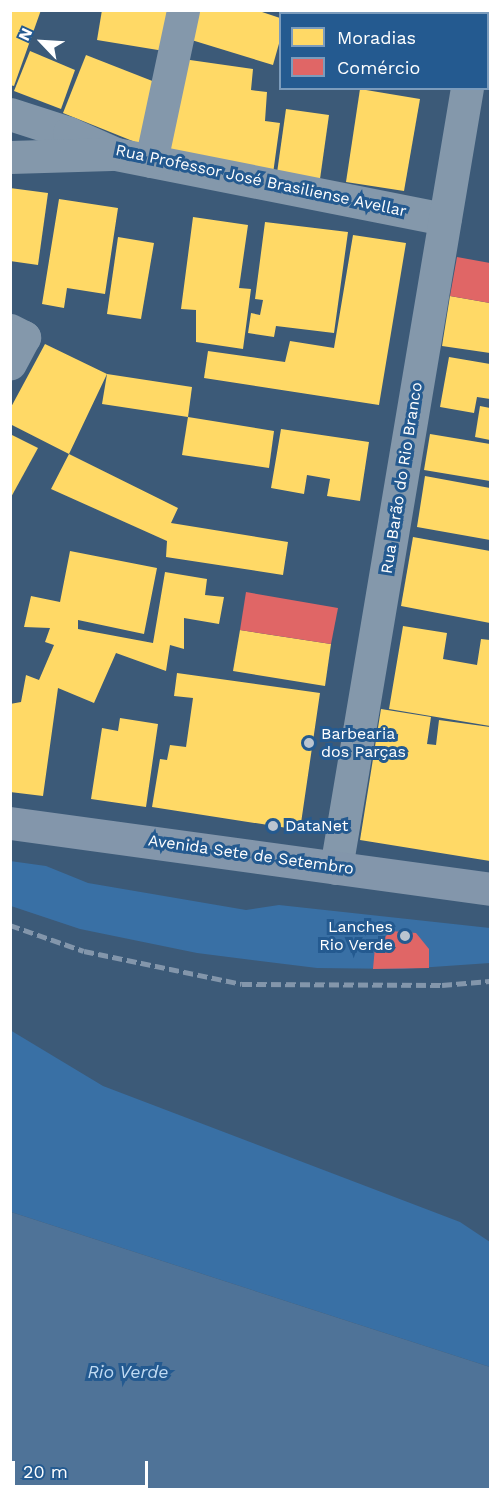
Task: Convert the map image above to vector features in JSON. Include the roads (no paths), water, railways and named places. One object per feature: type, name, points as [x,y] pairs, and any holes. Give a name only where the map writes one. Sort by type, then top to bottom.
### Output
[{"type":"main road","name":"Avenida Sete de Setembro","points":[[10,823],[490,889]]},
{"type":"street","points":[[151,161],[183,10]]},
{"type":"street","name":"Rua Barão do Rio Branco","points":[[336,868],[467,90]]},
{"type":"street","name":"Rua Professor José Brasiliense Avellar","points":[[10,114],[69,133],[116,154],[445,219]]},
{"type":"street","points":[[10,157],[116,154]]},
{"type":"street","points":[[10,330],[24,337],[10,363]]},
{"type":"water","name":"Rio Verde","points":[[11,1212],[490,1367],[490,1489],[11,1489]]},
{"type":"railway","points":[[10,925],[84,951],[242,984],[442,985],[490,981]]},
{"type":"place","name":"Barbearia dos Parças","points":[[309,743]]},
{"type":"place","name":"DataNet","points":[[273,826]]},
{"type":"place","name":"Lanches Rio Verde","points":[[405,936]]}]
